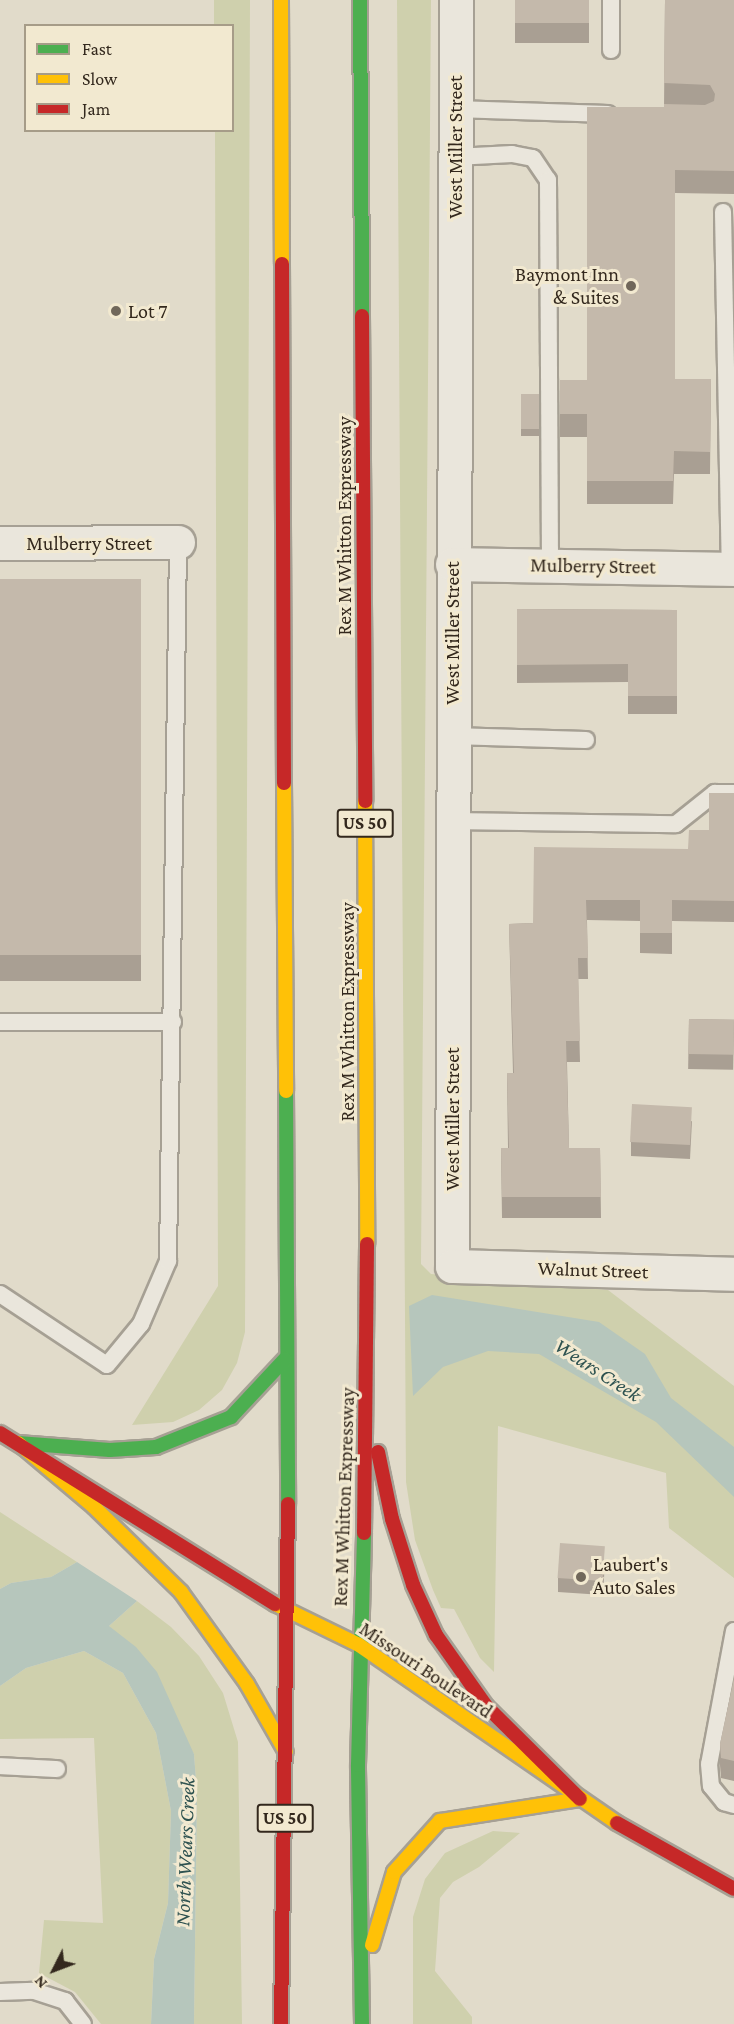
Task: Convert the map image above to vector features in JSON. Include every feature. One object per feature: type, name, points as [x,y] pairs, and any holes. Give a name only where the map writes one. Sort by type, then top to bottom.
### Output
[{"type":"main road","name":"US 50","points":[[281,0],[285,1359],[288,1612],[281,2024]]},
{"type":"main road","name":"Rex M Whitton Expressway","points":[[360,0],[368,1403],[359,1645],[358,1765],[364,1971],[362,2024]]},
{"type":"main road","points":[[18,1443],[110,1450],[156,1447],[231,1417],[285,1359]]},
{"type":"main road","points":[[368,1403],[392,1519],[413,1585],[436,1635],[486,1706],[580,1799]]},
{"type":"main road","name":"Missouri Boulevard","points":[[0,1433],[288,1612],[359,1645],[580,1799],[661,1851],[734,1889]]},
{"type":"main road","points":[[18,1443],[94,1507],[181,1592],[247,1684],[286,1753]]},
{"type":"main road","points":[[364,1971],[394,1872],[440,1821],[580,1799]]},
{"type":"street","name":"West Miller Street","points":[[452,1266],[452,564],[456,0]]},
{"type":"street","name":"Mulberry Street","points":[[0,543],[178,542]]},
{"type":"street","name":"Mulberry Street","points":[[452,564],[732,569]]},
{"type":"street","name":"Walnut Street","points":[[452,1266],[734,1274]]},
{"type":"lane","points":[[611,0],[611,51]]},
{"type":"lane","points":[[455,109],[622,114]]},
{"type":"lane","points":[[455,157],[512,154],[533,158],[548,180],[550,566]]},
{"type":"lane","points":[[723,212],[732,569]]},
{"type":"lane","points":[[0,1293],[107,1365],[141,1324],[168,1261],[178,542]]},
{"type":"lane","points":[[452,736],[586,740]]},
{"type":"lane","points":[[452,821],[676,824],[715,793],[734,793]]},
{"type":"lane","points":[[0,1022],[173,1022]]},
{"type":"lane","points":[[734,1631],[709,1764],[711,1786],[724,1802],[734,1805]]},
{"type":"lane","points":[[0,1766],[57,1769]]},
{"type":"lane","points":[[0,1992],[34,1991],[65,2001],[83,2024]]},
{"type":"green space","points":[[214,0],[250,0],[245,1332],[237,1363],[222,1390],[199,1410],[173,1422],[132,1425],[218,1286],[215,132],[234,132],[234,24],[214,24]]},
{"type":"green space","points":[[397,0],[431,0],[421,1264],[431,1274],[608,1290],[734,1386],[734,1578],[669,1528],[666,1473],[498,1426],[494,1672],[480,1658],[454,1609],[441,1608],[415,1540],[406,1482]]},
{"type":"green space","points":[[0,1512],[77,1562],[51,1577],[11,1583],[0,1589]]},
{"type":"green space","points":[[137,1601],[171,1627],[199,1656],[223,1693],[238,1742],[242,2024],[194,2024],[197,1793],[194,1754],[109,1626]]},
{"type":"green space","points":[[84,1651],[123,1673],[156,1733],[171,1811],[168,1903],[154,1959],[151,2024],[101,2024],[75,1992],[39,1973],[44,1920],[103,1923],[94,1738],[0,1739],[0,1686],[26,1668]]},
{"type":"green space","points":[[493,1831],[520,1833],[479,1867],[453,1882],[440,1898],[435,1971],[472,2017],[472,2024],[413,2024],[413,1917],[425,1879],[445,1853]]},
{"type":"water","name":"Wears Creek","points":[[432,1295],[599,1322],[645,1354],[671,1398],[734,1447],[734,1497],[656,1422],[539,1354],[488,1351],[443,1367],[413,1396],[409,1306]]},
{"type":"water","name":"North Wears Creek","points":[[77,1562],[137,1601],[109,1626],[136,1647],[157,1672],[194,1754],[197,1793],[194,2024],[151,2024],[154,1959],[168,1903],[171,1811],[156,1733],[123,1673],[84,1651],[26,1668],[0,1686],[0,1589],[11,1583],[51,1577]]},
{"type":"building","points":[[515,0],[589,0],[589,23],[515,23]]},
{"type":"building","name":"Baymont Inn & Suites","points":[[665,0],[734,0],[734,171],[675,170],[675,379],[711,379],[710,452],[674,451],[673,481],[587,481],[587,414],[560,414],[560,380],[587,380],[587,107],[664,107],[664,104],[705,105],[714,101],[715,94],[710,85],[664,83]]},
{"type":"building","points":[[521,394],[539,394],[539,429],[521,429]]},
{"type":"building","points":[[0,579],[141,579],[141,955],[0,955]]},
{"type":"building","points":[[517,609],[677,610],[677,696],[628,696],[628,664],[517,665]]},
{"type":"building","points":[[709,793],[734,793],[734,901],[672,900],[672,933],[640,933],[640,900],[586,900],[588,958],[578,958],[580,1041],[566,1041],[569,1148],[600,1148],[601,1197],[502,1197],[501,1148],[509,1148],[507,1073],[514,1073],[509,924],[533,923],[534,847],[688,849],[689,830],[709,830]]},
{"type":"building","points":[[689,1019],[734,1020],[733,1055],[688,1054]]},
{"type":"building","points":[[632,1104],[692,1107],[690,1145],[630,1142]]},
{"type":"building","points":[[560,1543],[605,1546],[602,1581],[558,1578]]},
{"type":"building","points":[[734,1678],[734,1761],[721,1758],[720,1744]]},
{"type":"traffic: fast","points":[[360,0],[362,316]]},
{"type":"traffic: fast","points":[[286,1091],[288,1504]]},
{"type":"traffic: fast","points":[[18,1443],[110,1450],[156,1447],[231,1417],[285,1359]]},
{"type":"traffic: fast","points":[[362,2024],[358,1765],[364,1533]]},
{"type":"traffic: slow","points":[[281,0],[282,264]]},
{"type":"traffic: slow","points":[[284,783],[286,1091]]},
{"type":"traffic: slow","points":[[365,801],[367,1244]]},
{"type":"traffic: slow","points":[[18,1443],[94,1507],[181,1592],[247,1684],[286,1752]]},
{"type":"traffic: slow","points":[[275,1604],[359,1645],[617,1823]]},
{"type":"traffic: slow","points":[[372,1945],[394,1872],[440,1821],[580,1799]]},
{"type":"traffic: jam","points":[[282,264],[284,783]]},
{"type":"traffic: jam","points":[[362,316],[365,801]]},
{"type":"traffic: jam","points":[[364,1533],[367,1244]]},
{"type":"traffic: jam","points":[[0,1433],[275,1604]]},
{"type":"traffic: jam","points":[[378,1452],[392,1519],[413,1585],[436,1635],[486,1706],[580,1799]]},
{"type":"traffic: jam","points":[[281,2024],[288,1504]]},
{"type":"traffic: jam","points":[[617,1823],[734,1889]]},
{"type":"place","name":"Baymont Inn & Suites","points":[[631,286]]},
{"type":"place","name":"Lot 7","points":[[116,311]]},
{"type":"place","name":"Laubert's Auto Sales","points":[[581,1577]]}]
